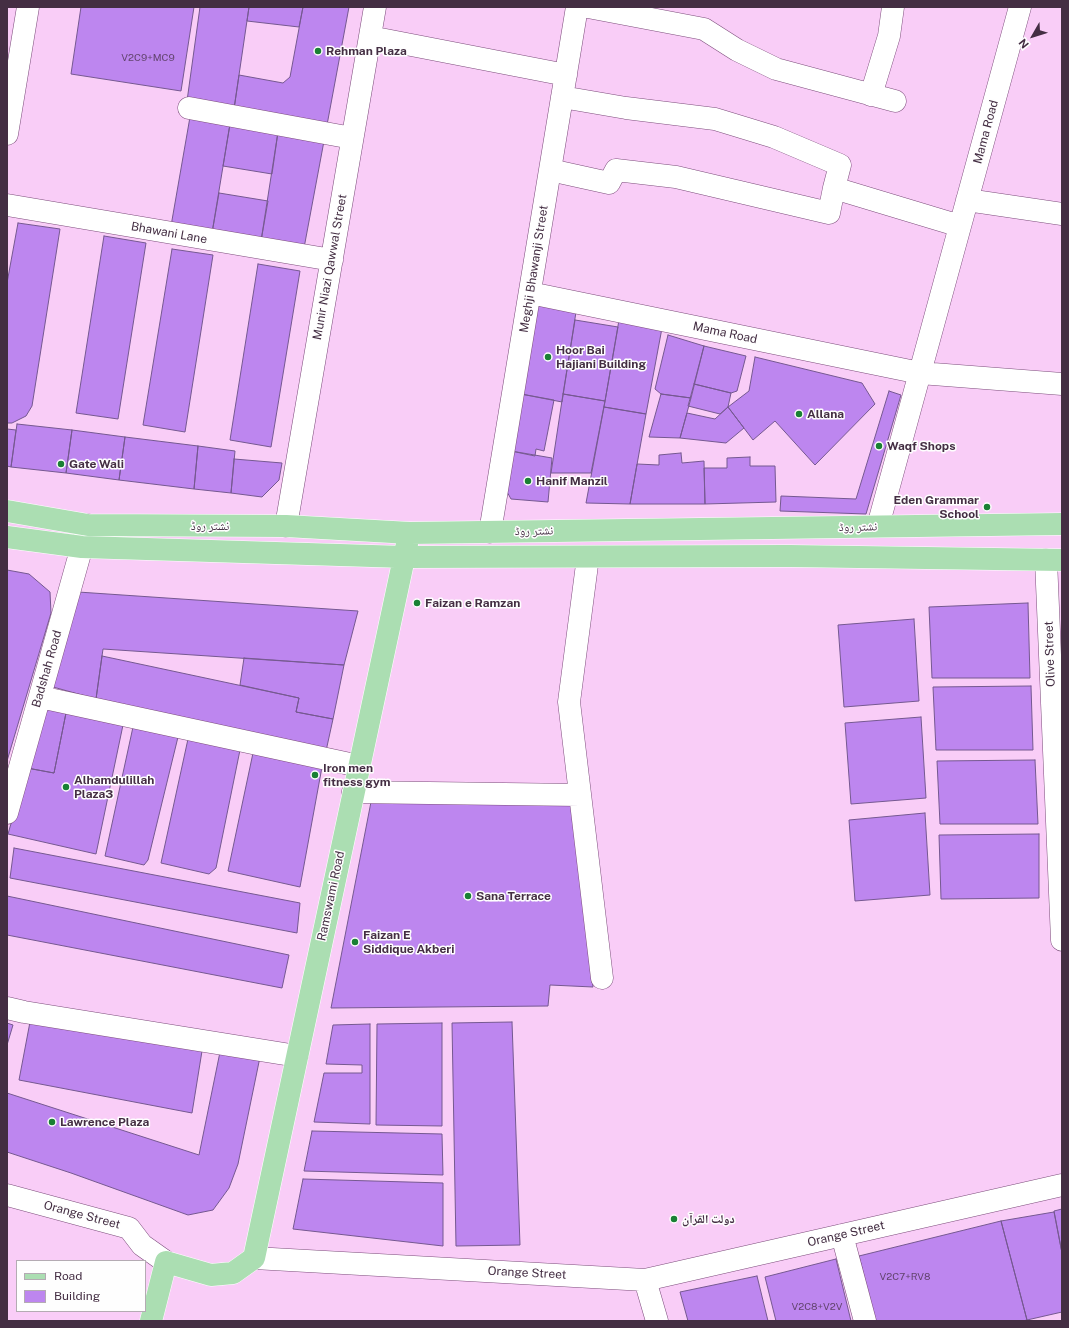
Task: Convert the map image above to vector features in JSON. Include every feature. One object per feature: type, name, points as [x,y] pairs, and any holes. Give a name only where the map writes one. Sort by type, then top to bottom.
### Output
[{"type":"main road","name":"نشتر روڈ","points":[[7,511],[88,525],[286,526],[410,533],[1062,524]]},
{"type":"main road","name":"Ramswami Road","points":[[254,1258],[353,792],[410,533]]},
{"type":"main road","name":"نشتر روڈ","points":[[7,537],[82,547],[404,557],[790,556],[1054,560]]},
{"type":"main road","name":"Orange Street","points":[[166,1262],[211,1275],[233,1273],[254,1258]]},
{"type":"main road","points":[[151,1321],[166,1262]]},
{"type":"street","points":[[7,134],[28,7]]},
{"type":"street","name":"Munir Niazi Qawwal Street","points":[[286,526],[375,7]]},
{"type":"street","name":"Meghji Bhawanji Street","points":[[490,532],[577,7]]},
{"type":"street","points":[[588,7],[704,29],[737,50],[776,69],[895,101]]},
{"type":"street","points":[[870,95],[889,36],[893,7]]},
{"type":"street","name":"Mama Road","points":[[878,526],[1020,7]]},
{"type":"street","points":[[370,37],[566,75]]},
{"type":"street","points":[[550,170],[609,183],[616,170],[676,177],[829,213],[840,165],[774,137],[715,119],[626,108],[562,97]]},
{"type":"street","points":[[189,108],[352,138]]},
{"type":"street","points":[[834,188],[960,226]]},
{"type":"street","points":[[967,200],[1062,214]]},
{"type":"street","name":"Bhawani Lane","points":[[7,205],[332,260]]},
{"type":"street","name":"Mama Road","points":[[530,293],[920,374],[1062,384]]},
{"type":"street","name":"Badshah Road","points":[[7,813],[88,525]]},
{"type":"street","points":[[588,557],[569,702],[602,978]]},
{"type":"street","name":"Olive Street","points":[[1054,560],[1062,940]]},
{"type":"street","points":[[40,697],[359,766]]},
{"type":"street","points":[[353,792],[580,795]]},
{"type":"street","points":[[7,1008],[297,1056]]},
{"type":"street","name":"Orange Street","points":[[254,1258],[645,1280],[1062,1185]]},
{"type":"street","name":"Orange Street","points":[[7,1195],[129,1228],[142,1245],[166,1262]]},
{"type":"street","points":[[842,1235],[865,1321]]},
{"type":"street","points":[[645,1280],[657,1321]]},
{"type":"building","points":[[81,7],[194,7],[181,91],[71,74]]},
{"type":"building","points":[[200,7],[249,7],[234,109],[187,101]]},
{"type":"building","points":[[249,7],[303,7],[299,27],[247,21]]},
{"type":"building","name":"Rehman Plaza","points":[[303,7],[349,7],[327,125],[234,109],[239,75],[283,83],[290,77]]},
{"type":"building","points":[[190,117],[230,124],[212,233],[171,226]]},
{"type":"building","points":[[230,124],[278,132],[272,174],[223,166]]},
{"type":"building","points":[[278,132],[324,141],[304,248],[261,241]]},
{"type":"building","points":[[219,193],[268,201],[261,241],[212,233]]},
{"type":"building","points":[[18,223],[60,229],[32,406],[26,416],[12,423],[7,423],[7,283]]},
{"type":"building","points":[[104,236],[146,243],[118,419],[76,413]]},
{"type":"building","points":[[172,249],[213,255],[185,432],[143,425]]},
{"type":"building","points":[[258,264],[300,271],[271,447],[230,440]]},
{"type":"building","name":"Hoor Bai Hajiani Building","points":[[535,305],[576,312],[562,402],[521,394]]},
{"type":"building","points":[[575,320],[618,327],[605,401],[563,394]]},
{"type":"building","points":[[619,320],[662,328],[646,414],[604,407]]},
{"type":"building","points":[[668,335],[704,346],[691,398],[661,394],[655,389]]},
{"type":"building","points":[[704,346],[746,356],[737,391],[731,393],[694,384]]},
{"type":"building","name":"Allana","points":[[755,357],[862,383],[875,404],[815,465],[775,421],[753,440],[728,407],[749,391]]},
{"type":"building","points":[[694,384],[731,393],[728,407],[720,414],[688,406]]},
{"type":"building","name":"Waqf Shops","points":[[889,391],[901,395],[866,514],[780,511],[781,496],[856,499]]},
{"type":"building","points":[[521,394],[554,400],[544,451],[536,449],[535,456],[511,451]]},
{"type":"building","points":[[563,394],[605,401],[591,473],[551,473]]},
{"type":"building","points":[[661,394],[691,398],[680,438],[649,437]]},
{"type":"building","points":[[604,407],[646,414],[630,504],[586,503]]},
{"type":"building","points":[[728,407],[744,428],[726,443],[680,438],[687,413],[715,419]]},
{"type":"building","points":[[17,424],[72,430],[66,473],[11,467]]},
{"type":"building","points":[[7,429],[16,430],[11,467],[7,466]]},
{"type":"building","points":[[72,430],[125,437],[119,480],[66,473]]},
{"type":"building","points":[[125,437],[198,446],[194,489],[119,480]]},
{"type":"building","points":[[198,446],[235,451],[231,493],[194,489]]},
{"type":"building","name":"Hanif Manzil","points":[[511,451],[552,458],[548,502],[511,499],[506,490]]},
{"type":"building","points":[[681,453],[682,463],[704,461],[705,504],[630,504],[637,464],[659,465],[659,455]]},
{"type":"building","points":[[750,457],[750,466],[775,466],[776,502],[705,504],[704,468],[727,468],[727,458]]},
{"type":"building","points":[[234,459],[282,463],[279,480],[262,497],[231,493]]},
{"type":"building","points":[[7,570],[29,574],[50,592],[51,613],[7,761]]},
{"type":"building","points":[[78,592],[358,611],[344,665],[103,649],[96,699],[46,685]]},
{"type":"building","points":[[1028,603],[1030,678],[932,678],[929,607]]},
{"type":"building","points":[[914,619],[919,701],[844,707],[838,625]]},
{"type":"building","points":[[102,656],[299,698],[296,712],[333,719],[326,751],[96,699]]},
{"type":"building","points":[[244,658],[344,665],[333,719],[296,712],[299,698],[240,685]]},
{"type":"building","points":[[1031,686],[1033,750],[936,750],[933,687]]},
{"type":"building","points":[[45,708],[66,713],[54,773],[27,768]]},
{"type":"building","name":"Alhamdulillah Plaza3","points":[[66,713],[123,725],[96,854],[8,834],[27,768],[54,773]]},
{"type":"building","points":[[921,717],[926,798],[851,804],[845,723]]},
{"type":"building","points":[[133,727],[178,737],[148,860],[144,865],[105,856]]},
{"type":"building","points":[[188,739],[240,750],[216,868],[209,874],[161,863]]},
{"type":"building","points":[[253,753],[322,767],[300,887],[228,871]]},
{"type":"building","points":[[1035,760],[1038,824],[940,824],[937,761]]},
{"type":"building","name":"Sana Terrace","points":[[371,802],[572,804],[593,987],[550,985],[548,1006],[331,1008]]},
{"type":"building","points":[[925,813],[930,895],[855,901],[849,820]]},
{"type":"building","points":[[1039,834],[1039,898],[941,899],[939,835]]},
{"type":"building","points":[[14,848],[300,903],[297,933],[10,878]]},
{"type":"building","points":[[7,896],[289,955],[282,988],[7,935]]},
{"type":"building","points":[[30,1022],[202,1051],[192,1113],[19,1080]]},
{"type":"building","points":[[512,1022],[520,1245],[456,1246],[452,1023]]},
{"type":"building","points":[[7,1023],[13,1025],[7,1045]]},
{"type":"building","points":[[442,1023],[442,1126],[376,1125],[377,1024]]},
{"type":"building","points":[[370,1024],[370,1124],[314,1122],[324,1073],[362,1073],[362,1065],[326,1064],[333,1025]]},
{"type":"building","name":"Lawrence Plaza","points":[[220,1052],[260,1057],[238,1164],[229,1188],[213,1210],[188,1215],[71,1173],[7,1152],[7,1093],[199,1155]]},
{"type":"building","points":[[312,1131],[442,1134],[443,1175],[304,1171]]},
{"type":"building","points":[[303,1179],[443,1183],[443,1246],[293,1229]]},
{"type":"building","points":[[1062,1209],[1062,1253],[1054,1211]]},
{"type":"building","points":[[1054,1212],[1062,1253],[1062,1312],[1027,1320],[1001,1221]]},
{"type":"building","points":[[1001,1221],[1027,1320],[875,1321],[859,1256]]},
{"type":"building","points":[[836,1259],[851,1321],[776,1321],[765,1277]]},
{"type":"building","points":[[757,1276],[768,1321],[688,1321],[680,1292]]},
{"type":"place","name":"Rehman Plaza","points":[[318,51]]},
{"type":"place","name":"Hoor Bai Hajiani Building","points":[[548,357]]},
{"type":"place","name":"Allana","points":[[799,414]]},
{"type":"place","name":"Waqf Shops","points":[[879,446]]},
{"type":"place","name":"Gate Wali","points":[[61,464]]},
{"type":"place","name":"Hanif Manzil","points":[[528,481]]},
{"type":"place","name":"Eden Grammar School","points":[[987,507]]},
{"type":"place","name":"Faizan e Ramzan","points":[[417,603]]},
{"type":"place","name":"Iron men fitness gym","points":[[315,775]]},
{"type":"place","name":"Alhamdulillah Plaza3","points":[[66,787]]},
{"type":"place","name":"Sana Terrace","points":[[468,896]]},
{"type":"place","name":"Faizan E Siddique Akberi","points":[[355,942]]},
{"type":"place","name":"Lawrence Plaza","points":[[52,1122]]},
{"type":"place","name":"دولت القرآن","points":[[674,1219]]}]
